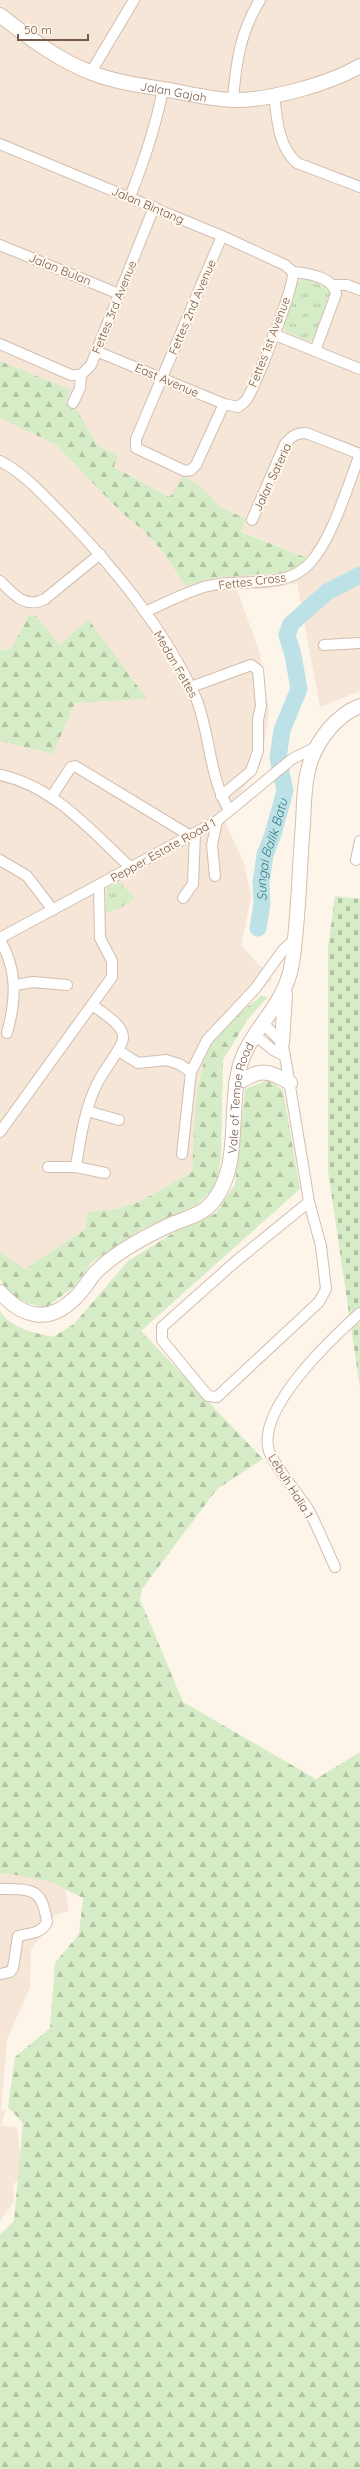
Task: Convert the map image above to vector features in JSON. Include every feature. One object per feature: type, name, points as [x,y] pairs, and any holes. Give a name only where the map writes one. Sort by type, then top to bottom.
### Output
[{"type":"main road","name":"Jalan Gajah","points":[[0,15],[28,37],[91,72],[106,78],[233,100],[274,95],[331,81],[360,66]]},
{"type":"main road","name":"Vale of Tempe Road","points":[[0,1292],[23,1311],[37,1315],[56,1313],[76,1297],[94,1274],[115,1256],[161,1229],[195,1216],[208,1207],[222,1186],[228,1167],[236,1084],[242,1059],[255,1035],[274,1010],[286,986],[294,940],[304,798],[310,762],[316,747],[337,720],[360,706]]},
{"type":"main road","points":[[283,1050],[286,986]]},
{"type":"main road","points":[[236,1084],[249,1076],[267,1072],[290,1083]]},
{"type":"street","points":[[91,72],[134,0]]},
{"type":"street","points":[[233,100],[236,59],[240,42],[260,0]]},
{"type":"street","points":[[130,197],[150,146],[157,122],[163,89]]},
{"type":"street","points":[[274,95],[279,131],[289,156],[297,163],[360,186]]},
{"type":"street","name":"Jalan Bintang","points":[[0,144],[222,236],[285,265],[293,272]]},
{"type":"street","name":"Fettes 3rd Avenue","points":[[72,403],[80,388],[81,375],[91,365],[154,208]]},
{"type":"street","name":"Fettes 2nd Avenue","points":[[222,236],[136,439],[136,448],[185,471],[191,470],[196,465],[224,404]]},
{"type":"street","name":"Jalan Bulan","points":[[0,245],[119,294]]},
{"type":"street","points":[[293,272],[304,273],[333,285],[347,284],[360,290]]},
{"type":"street","name":"Fettes 1st Avenue","points":[[238,407],[247,399],[292,285],[293,272]]},
{"type":"street","points":[[315,351],[336,294],[333,285]]},
{"type":"street","points":[[273,334],[360,369]]},
{"type":"street","points":[[0,344],[71,374],[81,375]]},
{"type":"street","name":"East Avenue","points":[[96,351],[224,404],[238,407]]},
{"type":"street","name":"Jalan Sateria","points":[[252,520],[285,444],[291,436],[298,433],[306,433],[360,454]]},
{"type":"street","name":"Fettes Cross","points":[[145,612],[204,587],[220,583],[264,581],[289,577],[299,573],[309,565],[320,549],[360,454]]},
{"type":"street","name":"Medan Fettes","points":[[0,461],[26,478],[100,554],[145,612],[191,687],[200,709],[214,780],[229,810]]},
{"type":"street","points":[[0,581],[22,601],[37,603],[45,599],[100,554]]},
{"type":"street","points":[[324,645],[360,643]]},
{"type":"street","points":[[191,687],[251,665],[258,670],[261,706],[258,720],[258,751],[251,771],[221,796]]},
{"type":"street","name":"Pepper Estate Road 1","points":[[0,939],[216,821],[292,759],[316,747]]},
{"type":"street","points":[[52,796],[68,771],[75,766],[192,834],[193,884],[183,898]]},
{"type":"street","points":[[0,775],[23,781],[52,796],[130,867]]},
{"type":"street","points":[[215,876],[212,845],[216,821]]},
{"type":"street","points":[[356,860],[360,841]]},
{"type":"street","points":[[0,860],[26,876],[53,910]]},
{"type":"street","points":[[0,1132],[112,977],[114,968],[112,961],[100,938],[99,886]]},
{"type":"street","points":[[0,939],[11,963],[15,985],[12,1014],[7,1033]]},
{"type":"street","points":[[182,1154],[191,1072],[207,1040],[255,989],[283,950],[294,940]]},
{"type":"street","points":[[15,985],[33,982],[67,985]]},
{"type":"street","points":[[76,1167],[87,1111],[103,1072],[119,1051],[124,1039],[122,1030],[93,1005]]},
{"type":"street","points":[[264,1024],[283,1050],[290,1083],[309,1202],[321,1246],[326,1289],[319,1302],[217,1397],[208,1396],[162,1340],[162,1327],[235,1262],[309,1202]]},
{"type":"street","points":[[255,1035],[273,1050],[283,1050]]},
{"type":"street","points":[[119,1051],[138,1063],[166,1060],[179,1064],[191,1072]]},
{"type":"street","points":[[87,1111],[119,1120]]},
{"type":"street","points":[[48,1167],[76,1167],[105,1173]]},
{"type":"street","name":"Lebuh Halia 1","points":[[335,1567],[308,1511],[269,1451],[269,1432],[287,1392],[302,1370],[360,1313]]},
{"type":"street","points":[[0,1889],[34,1891],[41,1897],[47,1922],[45,1928],[38,1932],[18,1936],[13,1968],[10,1972],[0,1974]]},
{"type":"shaded area","points":[[0,0],[360,0],[360,691],[320,707],[297,583],[265,589],[237,589],[260,654],[269,712],[261,764],[240,794],[220,811],[244,863],[251,897],[241,945],[272,979],[231,1021],[200,1074],[192,1172],[139,1202],[117,1209],[87,1212],[85,1229],[25,1269],[0,1252],[0,741],[53,754],[75,703],[146,699],[60,645],[36,616],[29,615],[11,649],[0,650],[0,418],[55,444],[122,513],[144,531],[163,552],[185,586],[212,578],[242,575],[307,558],[241,531],[245,519],[220,507],[198,484],[183,476],[171,497],[114,467],[118,456],[98,446],[75,407],[65,402],[70,390],[0,361]]},
{"type":"shaded area","points":[[6,1873],[51,1882],[65,1889],[69,1911],[54,1915],[31,1950],[30,1987],[7,2040],[1,2110],[5,2111],[1,2126],[17,2127],[23,2178],[13,2184],[14,2202],[0,2221],[0,1874]]},
{"type":"green space","points":[[305,279],[326,287],[330,292],[316,333],[310,341],[288,333],[282,326],[296,284]]},
{"type":"green space","points":[[0,361],[71,390],[65,402],[75,407],[98,446],[118,456],[114,467],[170,497],[183,476],[198,484],[220,507],[246,519],[241,532],[307,558],[296,569],[278,573],[212,578],[185,586],[163,552],[144,531],[122,513],[55,444],[0,418]]},
{"type":"green space","points":[[29,615],[36,616],[60,645],[88,619],[147,699],[75,703],[53,754],[0,741],[0,650],[11,649]]},
{"type":"green space","points":[[118,881],[135,898],[119,909],[106,912],[107,889]]},
{"type":"green space","points":[[335,896],[360,899],[360,1388],[328,1171],[328,948]]},
{"type":"green space","points":[[261,996],[268,997],[248,1019],[223,1060],[221,1157],[217,1185],[197,1205],[142,1229],[92,1262],[74,1287],[45,1308],[18,1299],[7,1290],[0,1278],[0,1252],[25,1269],[85,1229],[87,1212],[117,1209],[139,1202],[192,1172],[196,1103],[202,1068],[207,1053],[214,1040],[224,1028],[236,1016]]},
{"type":"green space","points":[[268,1080],[283,1090],[300,1189],[141,1331],[263,1459],[217,1489],[142,1589],[140,1599],[183,1702],[316,1779],[360,1752],[360,2469],[0,2469],[0,2235],[14,2221],[23,2123],[8,2107],[15,2057],[50,2028],[55,1963],[79,1934],[83,1898],[51,1882],[6,1873],[0,1874],[0,1311],[4,1317],[16,1326],[53,1337],[74,1324],[128,1261],[178,1230],[215,1214],[235,1184],[245,1089]]},
{"type":"waterway","name":"Sungai Balik Batu","points":[[258,928],[262,904],[261,882],[265,855],[273,834],[285,791],[278,758],[282,730],[299,689],[293,655],[287,635],[291,624],[327,592],[360,575]]}]
